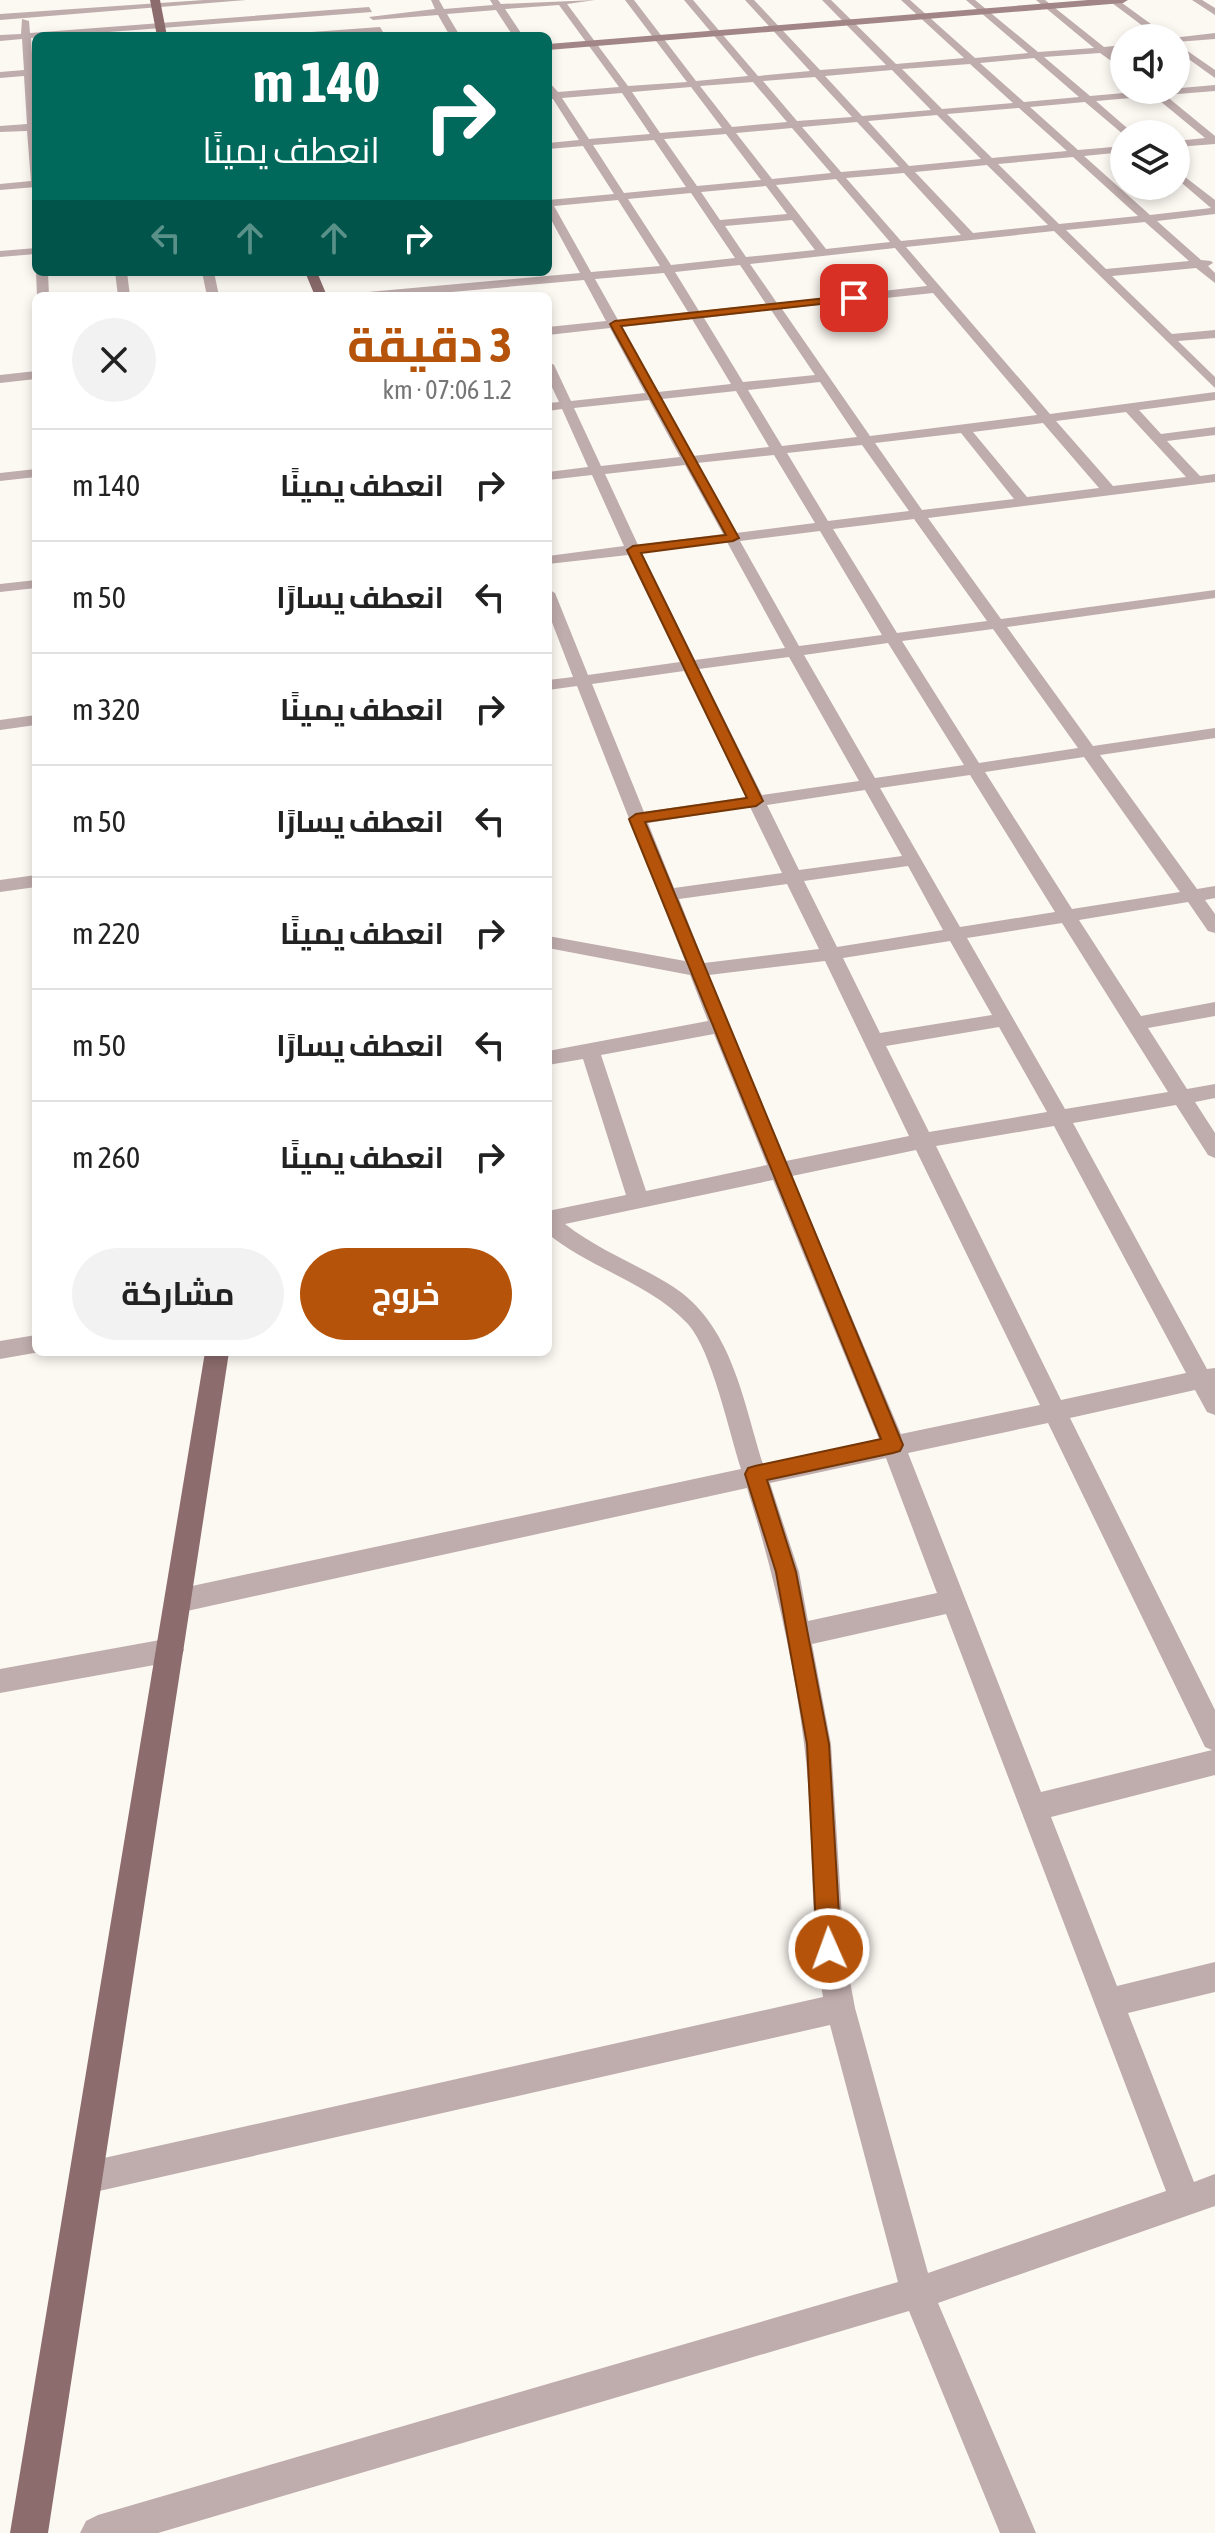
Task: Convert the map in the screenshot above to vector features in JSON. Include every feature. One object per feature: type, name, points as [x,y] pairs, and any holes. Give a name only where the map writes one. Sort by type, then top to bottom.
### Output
[{"type":"main road","points":[[156,3],[161,30]]},
{"type":"main road","points":[[29,2533],[216,1356]]},
{"type":"street","points":[[0,75],[32,73],[25,36],[23,0]]},
{"type":"street","points":[[0,17],[85,5],[242,0]]},
{"type":"street","points":[[296,0],[302,15]]},
{"type":"street","points":[[365,0],[381,32]]},
{"type":"street","points":[[435,0],[453,32]]},
{"type":"street","points":[[114,32],[302,15],[441,12],[496,4],[591,0]]},
{"type":"street","points":[[629,0],[731,129],[823,253]]},
{"type":"street","points":[[688,0],[1109,491]]},
{"type":"street","points":[[749,0],[969,236]]},
{"type":"street","points":[[826,0],[1215,384]]},
{"type":"street","points":[[905,0],[1215,279]]},
{"type":"street","points":[[970,0],[1113,120]]},
{"type":"street","points":[[1112,0],[1145,24]]},
{"type":"street","points":[[552,47],[985,12],[1044,3],[1123,0]]},
{"type":"street","points":[[1196,0],[1215,12]]},
{"type":"street","points":[[559,1],[593,43],[865,440],[1215,927]]},
{"type":"street","points":[[1044,3],[1110,56]]},
{"type":"street","points":[[496,4],[515,32]]},
{"type":"street","points":[[85,5],[90,32]]},
{"type":"street","points":[[231,20],[234,32]]},
{"type":"street","points":[[0,38],[32,36]]},
{"type":"street","points":[[1190,38],[1215,36]]},
{"type":"street","points":[[1006,43],[1021,42]]},
{"type":"street","points":[[959,47],[974,46]]},
{"type":"street","points":[[552,92],[755,79],[1110,49]]},
{"type":"street","points":[[1190,56],[1215,75]]},
{"type":"street","points":[[1190,89],[1215,88]]},
{"type":"street","points":[[552,93],[668,269],[892,638],[1215,1150]]},
{"type":"street","points":[[552,146],[1110,96]]},
{"type":"street","points":[[1170,104],[1215,140]]},
{"type":"street","points":[[0,129],[32,127]]},
{"type":"street","points":[[1190,143],[1215,140]]},
{"type":"street","points":[[552,203],[1110,150]]},
{"type":"street","points":[[0,187],[32,183]]},
{"type":"street","points":[[1190,186],[1215,208]]},
{"type":"street","points":[[401,292],[506,277],[588,276],[668,269],[1215,208]]},
{"type":"street","points":[[715,224],[796,216]]},
{"type":"street","points":[[554,227],[588,276],[794,651],[1208,1378],[1215,1405]]},
{"type":"street","points":[[0,254],[32,251]]},
{"type":"street","points":[[1105,273],[1215,262]]},
{"type":"street","points":[[552,331],[936,289]]},
{"type":"street","points":[[1170,338],[1215,334]]},
{"type":"street","points":[[0,379],[32,375]]},
{"type":"street","points":[[558,406],[822,378]]},
{"type":"street","points":[[552,381],[558,406],[596,471],[1215,1738]]},
{"type":"street","points":[[552,476],[964,429],[1215,396]]},
{"type":"street","points":[[1130,408],[1196,480]]},
{"type":"street","points":[[964,429],[1024,502]]},
{"type":"street","points":[[1158,438],[1215,431]]},
{"type":"street","points":[[0,477],[32,473]]},
{"type":"street","points":[[552,560],[1215,478]]},
{"type":"street","points":[[0,588],[32,584]]},
{"type":"street","points":[[552,684],[1215,594]]},
{"type":"street","points":[[98,2533],[917,2292],[1200,2195],[1108,2003],[893,1445],[697,970],[552,604]]},
{"type":"street","points":[[0,725],[32,721]]},
{"type":"street","points":[[636,819],[1209,733],[1215,749]]},
{"type":"street","points":[[667,895],[912,860]]},
{"type":"street","points":[[0,886],[32,882]]},
{"type":"street","points":[[552,943],[697,970],[830,954],[1215,892]]},
{"type":"street","points":[[1136,1024],[1215,1009]]},
{"type":"street","points":[[873,1041],[1002,1020]]},
{"type":"street","points":[[552,1057],[720,1026]]},
{"type":"street","points":[[590,1050],[638,1200]]},
{"type":"street","points":[[552,1220],[779,1169],[922,1141],[1215,1091]]},
{"type":"street","points":[[552,1225],[568,1241],[657,1289],[696,1318],[713,1345],[786,1572],[818,1744],[829,1949],[840,2008],[917,2292],[1018,2533]]},
{"type":"street","points":[[0,1350],[32,1345]]},
{"type":"street","points":[[178,1601],[1208,1378]]},
{"type":"street","points":[[797,1635],[953,1601]]},
{"type":"street","points":[[0,1681],[171,1650]]},
{"type":"street","points":[[1032,1808],[1215,1762]]},
{"type":"street","points":[[1108,2003],[1215,1977]]},
{"type":"street","points":[[86,2178],[840,2008]]},
{"type":"route","points":[[829,1949],[818,1744],[786,1572],[755,1474],[893,1445],[636,819],[756,801],[633,550],[733,538],[615,324],[854,298]]}]
